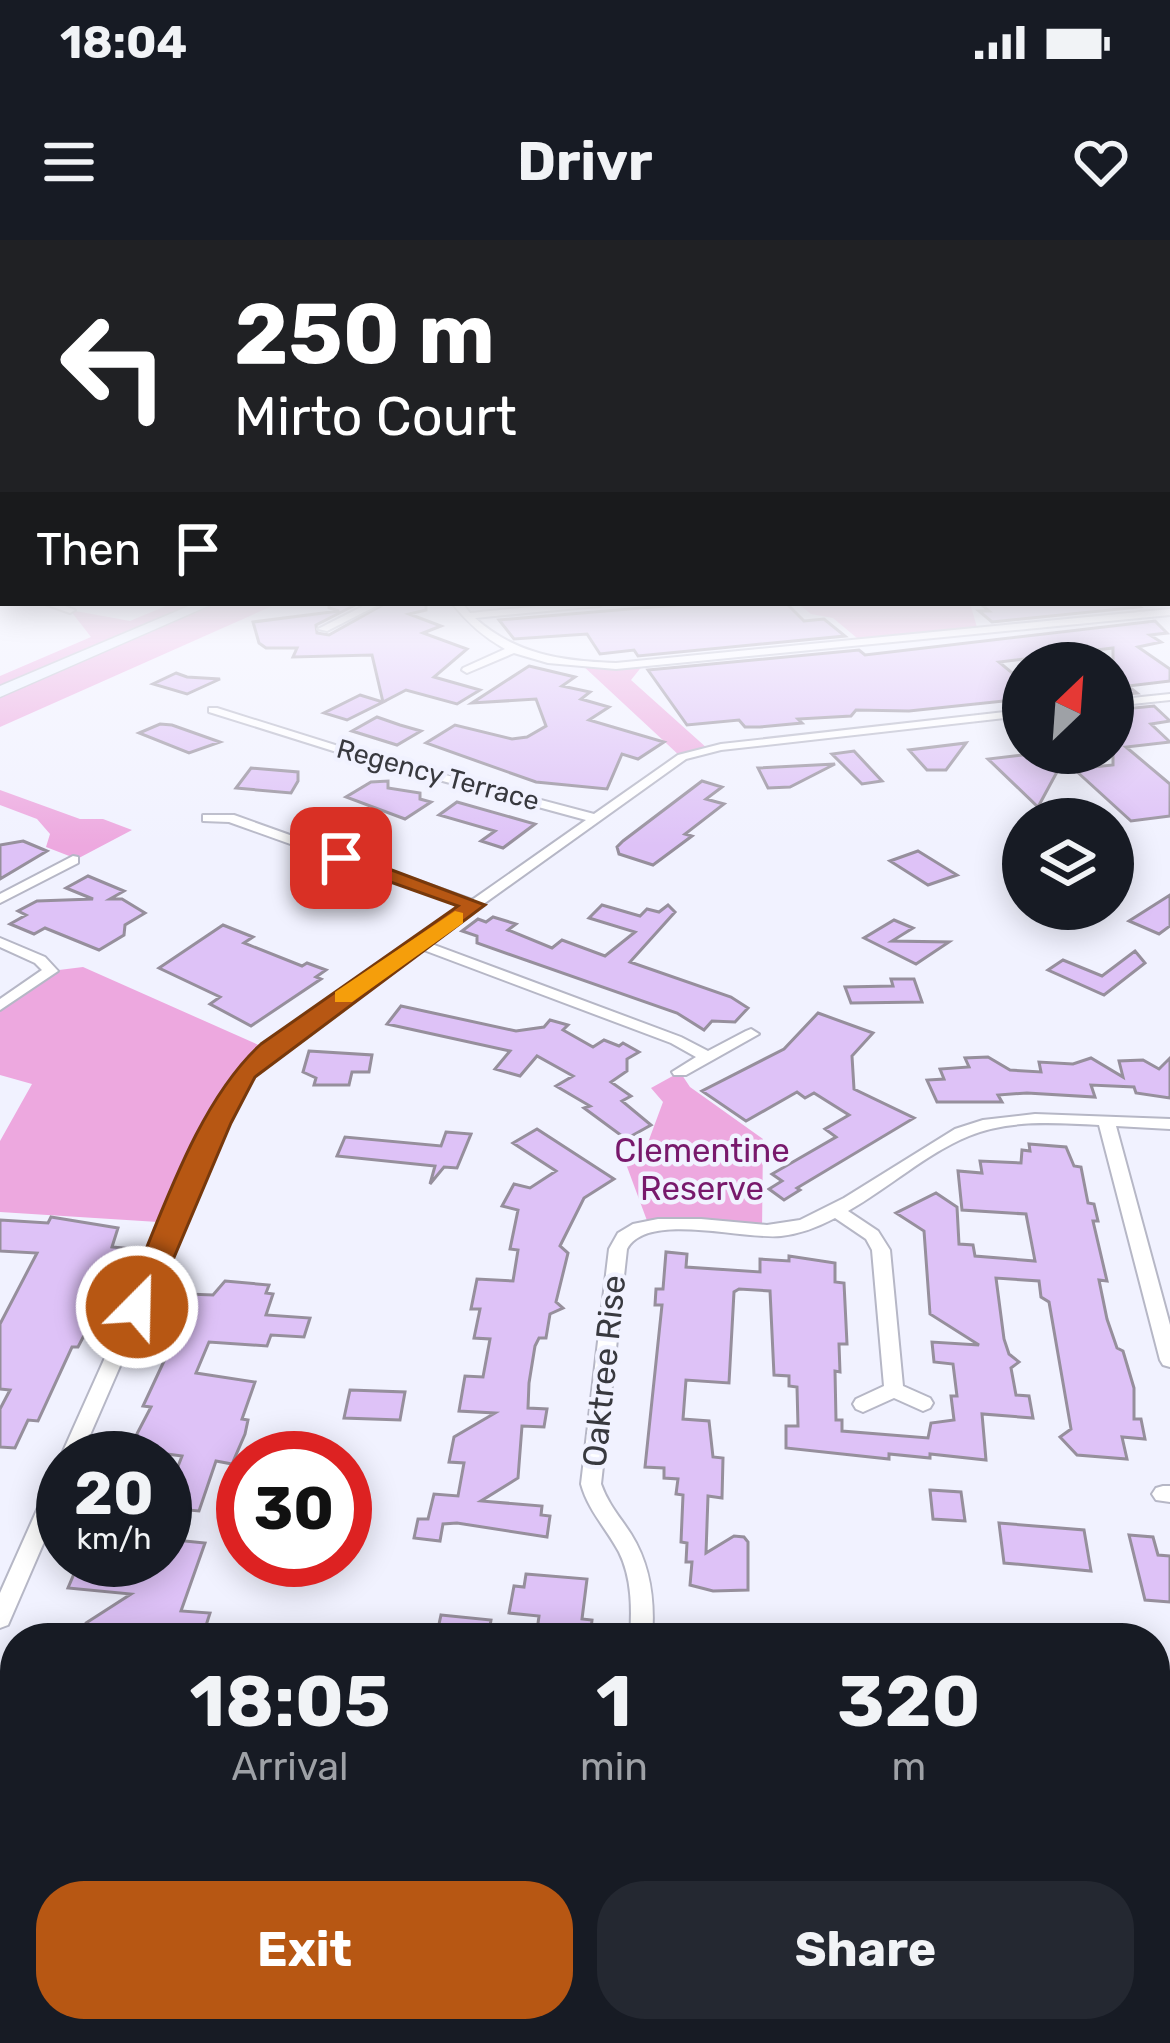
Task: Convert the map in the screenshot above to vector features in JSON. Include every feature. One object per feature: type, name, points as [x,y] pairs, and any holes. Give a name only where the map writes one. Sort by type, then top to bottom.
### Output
[{"type":"main road","points":[[0,692],[35,677]]},
{"type":"street","points":[[1134,701],[1170,697]]},
{"type":"street","name":"Regency Terrace","points":[[213,710],[347,752],[594,818]]},
{"type":"street","points":[[82,1431],[237,1083],[270,1049],[677,760],[695,752],[1002,715]]},
{"type":"street","points":[[207,818],[230,818],[474,905]]},
{"type":"street","points":[[0,899],[73,860]]},
{"type":"street","points":[[0,942],[51,970],[41,982],[0,1006]]},
{"type":"street","points":[[419,944],[676,1040],[708,1057]]},
{"type":"street","points":[[680,1072],[751,1034]]},
{"type":"street","name":"Oaktree Rise","points":[[642,1623],[643,1597],[633,1559],[601,1511],[591,1484],[620,1242],[630,1231],[660,1224],[785,1230],[833,1209],[973,1128],[1023,1121],[1170,1124]]},
{"type":"street","points":[[1107,1123],[1170,1360]]},
{"type":"street","points":[[833,1209],[872,1235],[881,1250],[893,1390]]},
{"type":"street","points":[[863,1404],[893,1390],[923,1403]]},
{"type":"street","points":[[0,1618],[36,1536]]},
{"type":"green space","points":[[0,677],[112,677],[0,727]]},
{"type":"green space","points":[[595,677],[633,677],[631,680],[708,749],[681,757]]},
{"type":"green space","points":[[0,790],[80,819],[103,819],[132,830],[77,859],[46,847],[50,834],[37,819],[0,805]]},
{"type":"green space","points":[[83,967],[270,1050],[251,1065],[174,1223],[0,1212],[0,1141],[32,1084],[0,1075],[0,1006],[51,971]]},
{"type":"green space","name":"Clementine Reserve","points":[[680,1072],[690,1087],[763,1139],[762,1231],[649,1226],[626,1164],[643,1156],[663,1102],[651,1088]]},
{"type":"building","points":[[167,677],[220,679],[187,694],[153,684]]},
{"type":"building","points":[[377,677],[434,677],[480,690],[457,704],[406,690],[383,702]]},
{"type":"building","points":[[512,677],[575,677],[562,686],[590,692],[581,699],[609,707],[589,720],[664,742],[638,759],[622,754],[607,789],[536,782],[426,743],[455,725],[512,739],[546,726],[536,699],[472,703]]},
{"type":"building","points":[[653,677],[1002,677],[1002,701],[909,711],[856,710],[851,716],[760,727],[745,727],[739,720],[687,725]]},
{"type":"building","points":[[1134,677],[1170,677],[1170,681],[1134,685]]},
{"type":"building","points":[[360,695],[383,702],[347,720],[324,713]]},
{"type":"building","points":[[1154,706],[1170,721],[1151,724],[1170,742],[1134,746],[1134,708]]},
{"type":"building","points":[[377,717],[421,731],[397,745],[352,731]]},
{"type":"building","points":[[160,724],[220,742],[189,753],[139,733]]},
{"type":"building","points":[[966,743],[946,770],[927,770],[909,750]]},
{"type":"building","points":[[854,751],[882,781],[862,784],[832,754]]},
{"type":"building","points":[[1134,754],[1170,784],[1170,816],[1134,821],[1134,798],[1106,798],[1079,774],[1134,774]]},
{"type":"building","points":[[1002,757],[1002,772],[988,759]]},
{"type":"building","points":[[835,764],[790,787],[768,788],[758,768]]},
{"type":"building","points":[[251,768],[298,772],[298,781],[291,793],[236,788]]},
{"type":"building","points":[[1004,774],[1056,774],[1043,798],[1029,798]]},
{"type":"building","points":[[388,781],[388,788],[420,793],[420,799],[431,802],[405,819],[346,797],[371,782]]},
{"type":"building","points":[[702,781],[722,787],[706,799],[724,804],[685,834],[692,836],[653,865],[619,854],[617,847],[623,841]]},
{"type":"building","points":[[457,802],[535,824],[503,848],[481,841],[495,831],[439,815]]},
{"type":"building","points":[[23,841],[47,851],[0,879],[0,845]]},
{"type":"building","points":[[918,851],[957,875],[928,885],[890,861]]},
{"type":"building","points":[[88,876],[124,891],[110,899],[122,899],[145,913],[125,925],[124,935],[99,950],[45,928],[34,934],[10,924],[26,915],[18,911],[37,901],[93,899],[66,888]]},
{"type":"building","points":[[1170,895],[1170,926],[1159,934],[1134,923],[1134,918]]},
{"type":"building","points":[[602,905],[640,916],[647,909],[659,912],[668,905],[675,912],[630,962],[731,997],[748,1008],[735,1022],[712,1021],[704,1030],[677,1013],[477,943],[477,936],[462,931],[478,919],[486,922],[493,917],[516,924],[508,930],[552,948],[562,940],[605,956],[635,932],[589,918]]},
{"type":"building","points":[[894,920],[913,928],[892,941],[949,942],[916,964],[864,938]]},
{"type":"building","points":[[223,925],[253,937],[244,943],[302,966],[307,963],[326,970],[316,977],[321,979],[251,1026],[210,1004],[220,997],[159,968]]},
{"type":"building","points":[[1135,951],[1145,963],[1104,995],[1048,970],[1063,960],[1102,976]]},
{"type":"building","points":[[891,979],[914,979],[922,1002],[851,1003],[845,987],[893,986]]},
{"type":"building","points":[[401,1006],[516,1031],[544,1027],[550,1020],[568,1025],[563,1030],[593,1047],[604,1040],[623,1043],[639,1052],[627,1059],[627,1071],[611,1082],[631,1096],[622,1101],[651,1125],[626,1139],[584,1108],[590,1106],[556,1086],[573,1076],[537,1056],[520,1076],[495,1069],[510,1051],[387,1024]]},
{"type":"building","points":[[818,1013],[873,1033],[852,1056],[854,1089],[914,1118],[784,1200],[769,1189],[782,1181],[772,1174],[836,1137],[825,1129],[849,1115],[814,1093],[805,1098],[797,1092],[746,1121],[702,1091],[784,1049]]},
{"type":"building","points":[[309,1051],[372,1055],[369,1072],[352,1072],[349,1085],[314,1085],[316,1078],[303,1072]]},
{"type":"building","points":[[988,1057],[1010,1070],[1041,1072],[1039,1062],[1073,1064],[1091,1058],[1123,1077],[1119,1061],[1143,1060],[1159,1069],[1170,1058],[1170,1098],[1136,1093],[1134,1087],[1091,1085],[1095,1097],[1027,1093],[998,1095],[1002,1102],[937,1102],[927,1080],[944,1079],[940,1069],[969,1067],[965,1058]]},
{"type":"building","points":[[537,1129],[614,1179],[584,1198],[560,1246],[568,1253],[556,1302],[563,1308],[550,1314],[546,1338],[539,1338],[535,1346],[529,1383],[528,1408],[547,1409],[544,1427],[522,1426],[518,1478],[481,1501],[542,1506],[541,1515],[550,1516],[547,1537],[457,1523],[443,1524],[440,1541],[414,1538],[418,1519],[428,1519],[434,1494],[458,1496],[464,1463],[449,1462],[454,1437],[495,1413],[459,1411],[465,1376],[483,1377],[490,1339],[474,1338],[480,1309],[471,1309],[477,1279],[513,1281],[518,1250],[510,1249],[518,1210],[502,1206],[514,1184],[530,1188],[556,1171],[513,1143]]},
{"type":"building","points":[[446,1132],[471,1134],[457,1168],[444,1167],[430,1184],[435,1166],[337,1156],[345,1137],[441,1146]]},
{"type":"building","points":[[1029,1144],[1066,1147],[1074,1166],[1081,1167],[1088,1203],[1094,1204],[1098,1221],[1093,1221],[1107,1281],[1099,1280],[1107,1319],[1117,1348],[1123,1351],[1134,1388],[1134,1419],[1141,1419],[1145,1439],[1122,1437],[1127,1459],[1077,1455],[1060,1437],[1071,1429],[1049,1302],[1041,1297],[1039,1281],[996,1278],[1004,1339],[1009,1354],[1019,1362],[1011,1368],[1016,1395],[1029,1396],[1033,1418],[982,1414],[986,1460],[930,1454],[930,1458],[889,1454],[889,1459],[786,1448],[786,1426],[798,1426],[797,1387],[789,1386],[789,1376],[774,1375],[770,1291],[739,1289],[734,1292],[729,1383],[686,1380],[683,1419],[709,1421],[713,1457],[723,1458],[722,1498],[708,1496],[706,1553],[734,1536],[744,1537],[748,1542],[748,1590],[713,1591],[690,1585],[692,1562],[686,1562],[687,1543],[681,1542],[683,1495],[676,1494],[678,1479],[664,1478],[664,1468],[645,1467],[662,1305],[655,1305],[656,1289],[663,1289],[666,1252],[687,1254],[686,1267],[760,1272],[760,1259],[789,1261],[789,1256],[835,1263],[835,1282],[844,1283],[847,1344],[839,1344],[840,1372],[835,1371],[836,1420],[842,1420],[842,1431],[928,1438],[931,1423],[954,1420],[951,1396],[957,1396],[953,1364],[934,1362],[932,1342],[979,1345],[930,1314],[924,1231],[896,1213],[936,1193],[957,1207],[959,1244],[973,1245],[975,1256],[1035,1261],[1026,1214],[962,1210],[958,1171],[982,1173],[980,1161],[1021,1163],[1022,1150],[1030,1151]]},
{"type":"building","points":[[51,1217],[118,1228],[112,1247],[124,1248],[116,1262],[122,1263],[78,1347],[72,1347],[38,1421],[28,1420],[15,1448],[0,1447],[0,1409],[10,1390],[0,1389],[0,1324],[37,1253],[0,1251],[0,1220],[48,1223]]},
{"type":"building","points":[[225,1281],[269,1285],[266,1293],[273,1294],[266,1315],[310,1318],[304,1337],[271,1335],[267,1346],[209,1342],[196,1373],[255,1382],[242,1419],[248,1420],[246,1431],[216,1431],[216,1461],[199,1511],[192,1510],[192,1431],[138,1431],[151,1407],[143,1406],[172,1344],[167,1343],[188,1294],[213,1295]]},
{"type":"building","points":[[350,1390],[405,1392],[400,1420],[344,1418]]},
{"type":"building","points":[[930,1490],[961,1492],[965,1521],[933,1519]]},
{"type":"building","points":[[999,1523],[1084,1530],[1091,1571],[1004,1563]]},
{"type":"building","points":[[1129,1535],[1153,1537],[1158,1555],[1170,1556],[1170,1602],[1145,1600]]},
{"type":"building","points":[[192,1542],[205,1543],[192,1580]]},
{"type":"building","points":[[526,1574],[587,1579],[582,1619],[592,1623],[538,1623],[539,1616],[509,1613],[514,1586],[524,1587]]},
{"type":"building","points":[[189,1587],[181,1611],[210,1613],[207,1623],[86,1623],[131,1594],[68,1588]]},
{"type":"building","points":[[441,1615],[491,1620],[490,1623],[439,1623]]},
{"type":"slow traffic","points":[[344,997],[455,918]]},
{"type":"route","points":[[137,1307],[217,1123],[244,1073],[270,1049],[474,905],[341,858]]}]
